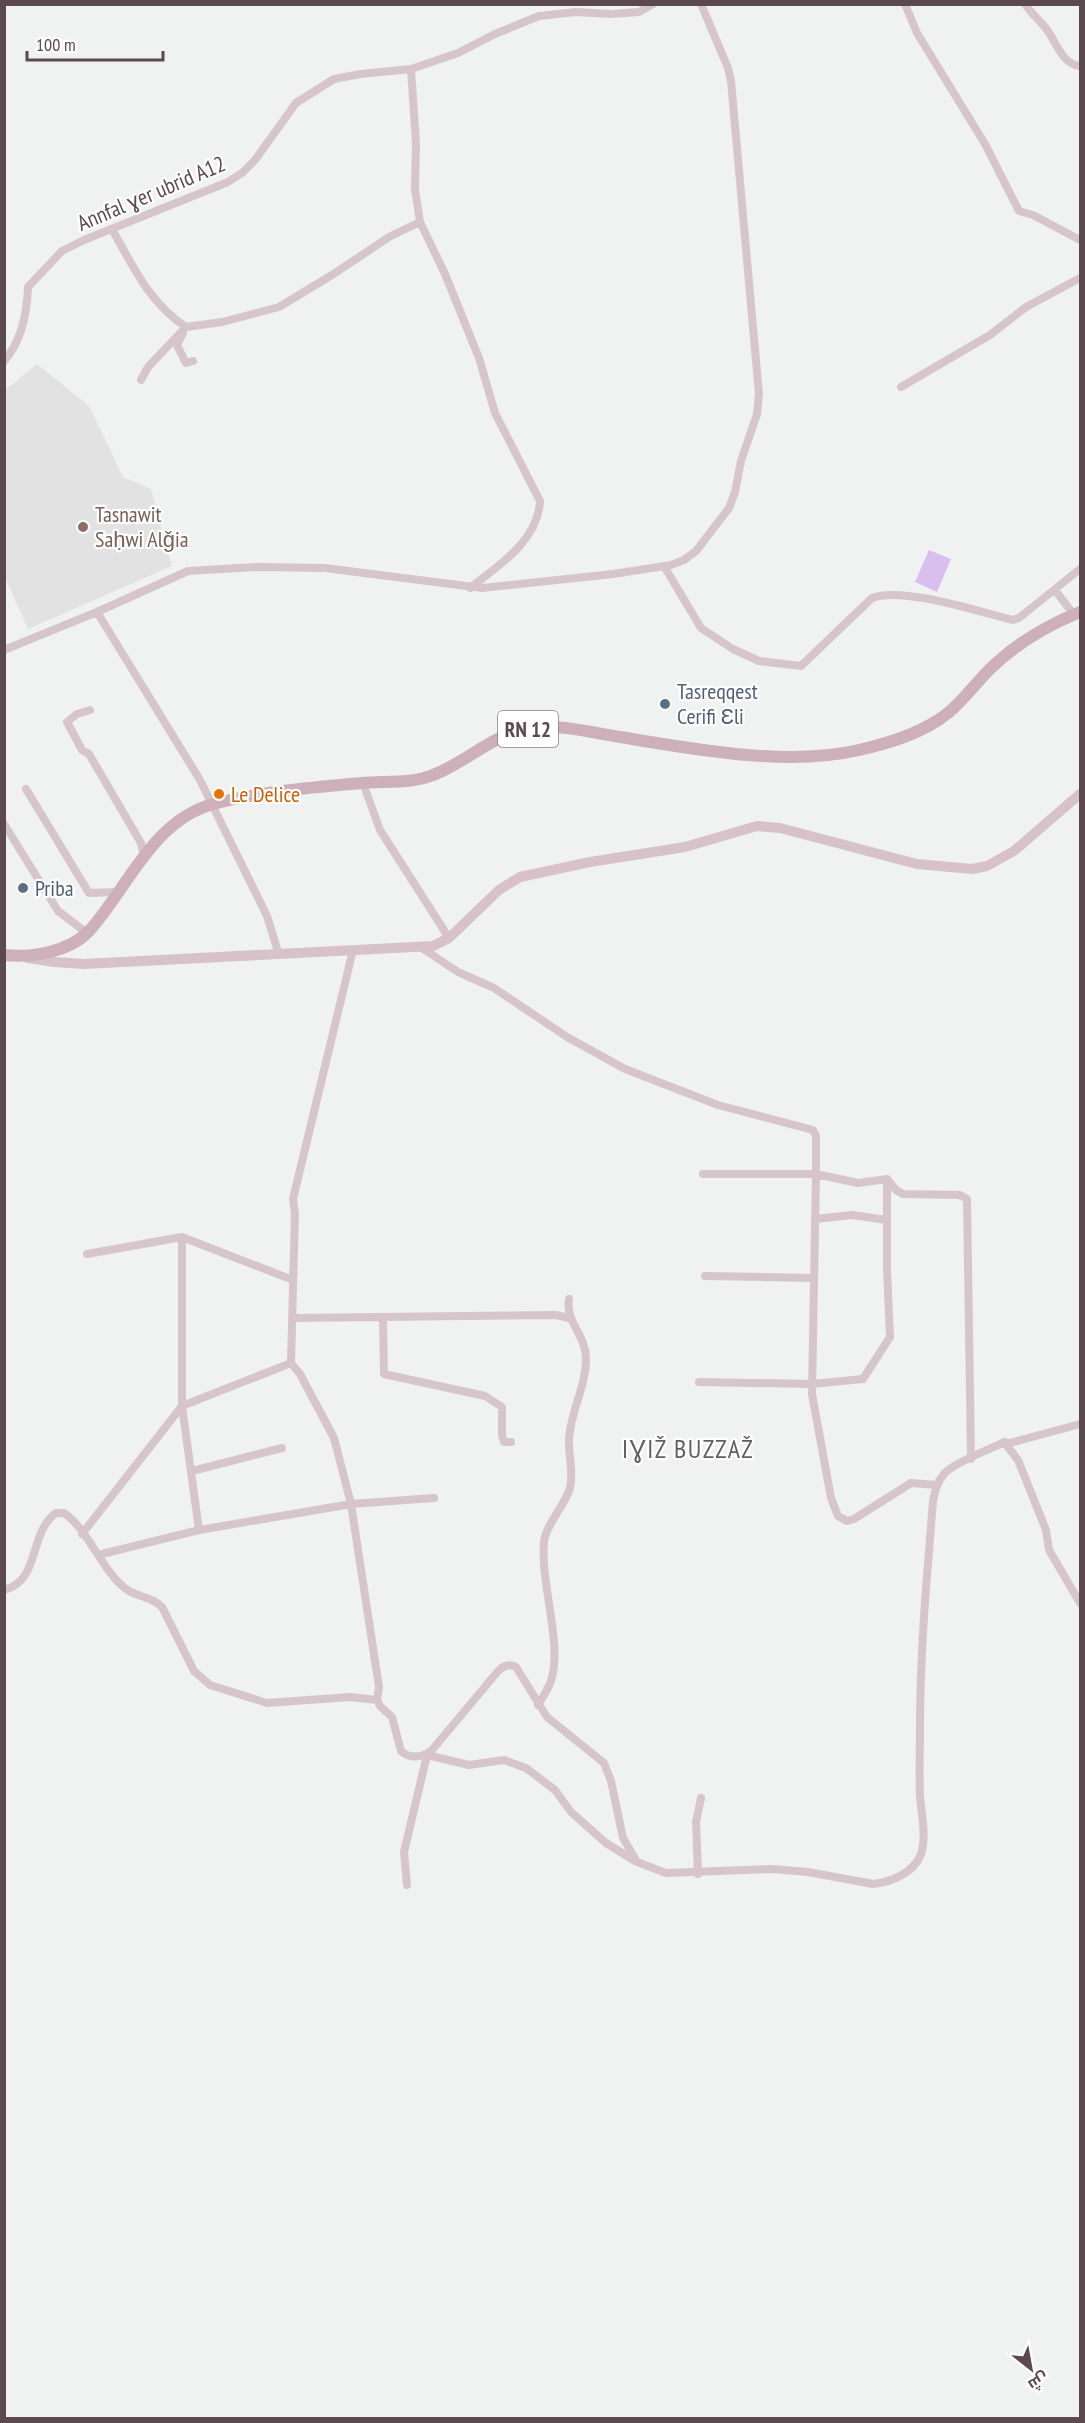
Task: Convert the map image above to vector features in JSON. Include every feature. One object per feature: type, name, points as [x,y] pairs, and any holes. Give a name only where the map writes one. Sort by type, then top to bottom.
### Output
[{"type":"main road","name":"RN 12","points":[[4,955],[22,957],[41,954],[64,946],[87,933],[144,856],[167,830],[185,816],[211,804],[281,792],[363,783],[409,781],[433,776],[513,733],[535,727],[579,731],[713,751],[792,756],[830,755],[858,750],[896,740],[927,727],[949,713],[992,667],[1021,644],[1077,613]]},
{"type":"street","name":"Annfal ɣer ubrid A12","points":[[4,361],[16,345],[27,302],[28,287],[62,251],[228,182],[242,173],[280,128],[296,103],[333,79],[411,69],[458,53],[495,34],[539,16],[576,12],[611,14],[639,12],[653,4]]},
{"type":"street","points":[[4,650],[188,571],[258,567],[325,568],[470,588],[514,586],[664,566],[684,560],[696,551],[729,508],[735,492],[741,461],[757,414],[759,394],[731,81],[728,68],[701,4]]},
{"type":"street","points":[[905,4],[917,33],[985,144],[1019,211],[1033,214],[1080,240]]},
{"type":"street","points":[[1025,4],[1046,28],[1071,64],[1080,66]]},
{"type":"street","points":[[411,69],[416,143],[415,190],[420,222],[445,274],[479,358],[495,413],[540,501],[539,513],[515,552],[470,588]]},
{"type":"street","points":[[112,229],[141,280],[170,316],[186,327],[222,322],[279,307],[388,237],[420,222]]},
{"type":"street","points":[[901,387],[990,335],[1026,307],[1080,278]]},
{"type":"street","points":[[141,380],[148,367],[174,343],[186,327]]},
{"type":"street","points":[[174,343],[186,363],[193,361]]},
{"type":"street","points":[[664,566],[701,628],[733,649],[759,661],[801,666],[872,598],[882,594],[913,596],[1013,620],[1080,569]]},
{"type":"street","points":[[1055,590],[1077,613]]},
{"type":"street","points":[[97,612],[200,780],[267,916],[279,955]]},
{"type":"street","points":[[90,710],[77,714],[67,722],[82,750],[89,754],[141,843],[144,856]]},
{"type":"street","points":[[363,783],[380,830],[448,938]]},
{"type":"street","points":[[26,789],[88,892],[117,892]]},
{"type":"street","points":[[22,957],[84,964],[422,948],[433,946],[448,938],[499,890],[520,877],[590,862],[685,847],[757,826],[780,828],[937,868],[972,869],[987,866],[1014,851],[1080,794]]},
{"type":"street","points":[[4,824],[58,911],[87,933]]},
{"type":"street","points":[[422,948],[458,972],[495,988],[567,1037],[625,1069],[718,1105],[813,1130],[816,1136],[816,1174],[812,1384],[834,1510],[842,1520],[847,1521],[854,1519],[911,1483],[937,1485]]},
{"type":"street","points":[[353,950],[292,1199],[295,1213],[291,1363],[300,1374],[334,1438],[351,1504],[379,1687],[377,1700],[392,1717],[401,1751],[410,1756],[427,1755],[470,1765],[504,1760],[526,1768],[555,1790],[571,1812],[606,1843],[637,1862],[666,1873],[698,1874],[772,1869],[808,1872],[873,1884],[896,1878],[910,1870],[921,1856],[923,1847],[920,1795],[920,1688],[933,1501],[937,1485],[944,1473],[955,1465],[1004,1443],[1080,1424]]},
{"type":"street","points":[[703,1174],[816,1174],[858,1183],[887,1179]]},
{"type":"street","points":[[699,1382],[812,1384],[863,1379],[890,1337],[887,1179]]},
{"type":"street","points":[[887,1179],[896,1190],[903,1194],[960,1196],[967,1199],[971,1459]]},
{"type":"street","points":[[815,1219],[852,1215],[887,1220]]},
{"type":"street","points":[[87,1254],[182,1237],[293,1280]]},
{"type":"street","points":[[182,1237],[182,1406],[199,1530]]},
{"type":"street","points":[[705,1276],[813,1278]]},
{"type":"street","points":[[538,1705],[551,1682],[554,1660],[543,1567],[544,1540],[570,1487],[571,1422],[586,1366],[582,1340],[569,1318],[569,1299]]},
{"type":"street","points":[[292,1318],[556,1315],[569,1318]]},
{"type":"street","points":[[383,1318],[384,1374],[485,1396],[502,1407],[502,1435],[504,1442],[511,1442]]},
{"type":"street","points":[[82,1534],[182,1406],[291,1363]]},
{"type":"street","points":[[1004,1443],[1018,1460],[1046,1530],[1049,1550],[1080,1603]]},
{"type":"street","points":[[192,1471],[282,1448]]},
{"type":"street","points":[[98,1555],[199,1530],[351,1504],[434,1498]]},
{"type":"street","points":[[4,1590],[22,1581],[34,1556],[34,1548],[41,1529],[50,1517],[60,1512],[67,1514],[123,1587],[147,1600],[159,1603],[194,1671],[210,1685],[248,1699],[267,1703],[350,1697],[377,1700]]},
{"type":"street","points":[[407,1885],[404,1852],[427,1755],[504,1666],[516,1667],[538,1705],[561,1729],[604,1763],[611,1781],[623,1838],[637,1862]]},
{"type":"street","points":[[698,1874],[696,1822],[701,1798]]},
{"type":"shaded area","name":"Tasnawit Saḥwi Alǧia","points":[[37,364],[89,406],[123,477],[151,489],[172,566],[28,629],[5,577],[4,391]]},
{"type":"shaded area","points":[[929,550],[951,559],[937,592],[915,582]]},
{"type":"place","name":"Tasnawit Saḥwi Alǧia","points":[[83,527]]},
{"type":"place","name":"Tasreqqest Cerifi Ɛli","points":[[665,704]]},
{"type":"place","name":"Le Delice","points":[[219,794]]},
{"type":"place","name":"Priba","points":[[23,888]]},
{"type":"district","name":"IƔIŽ BUZZAŽ","points":[[688,1448]]}]
